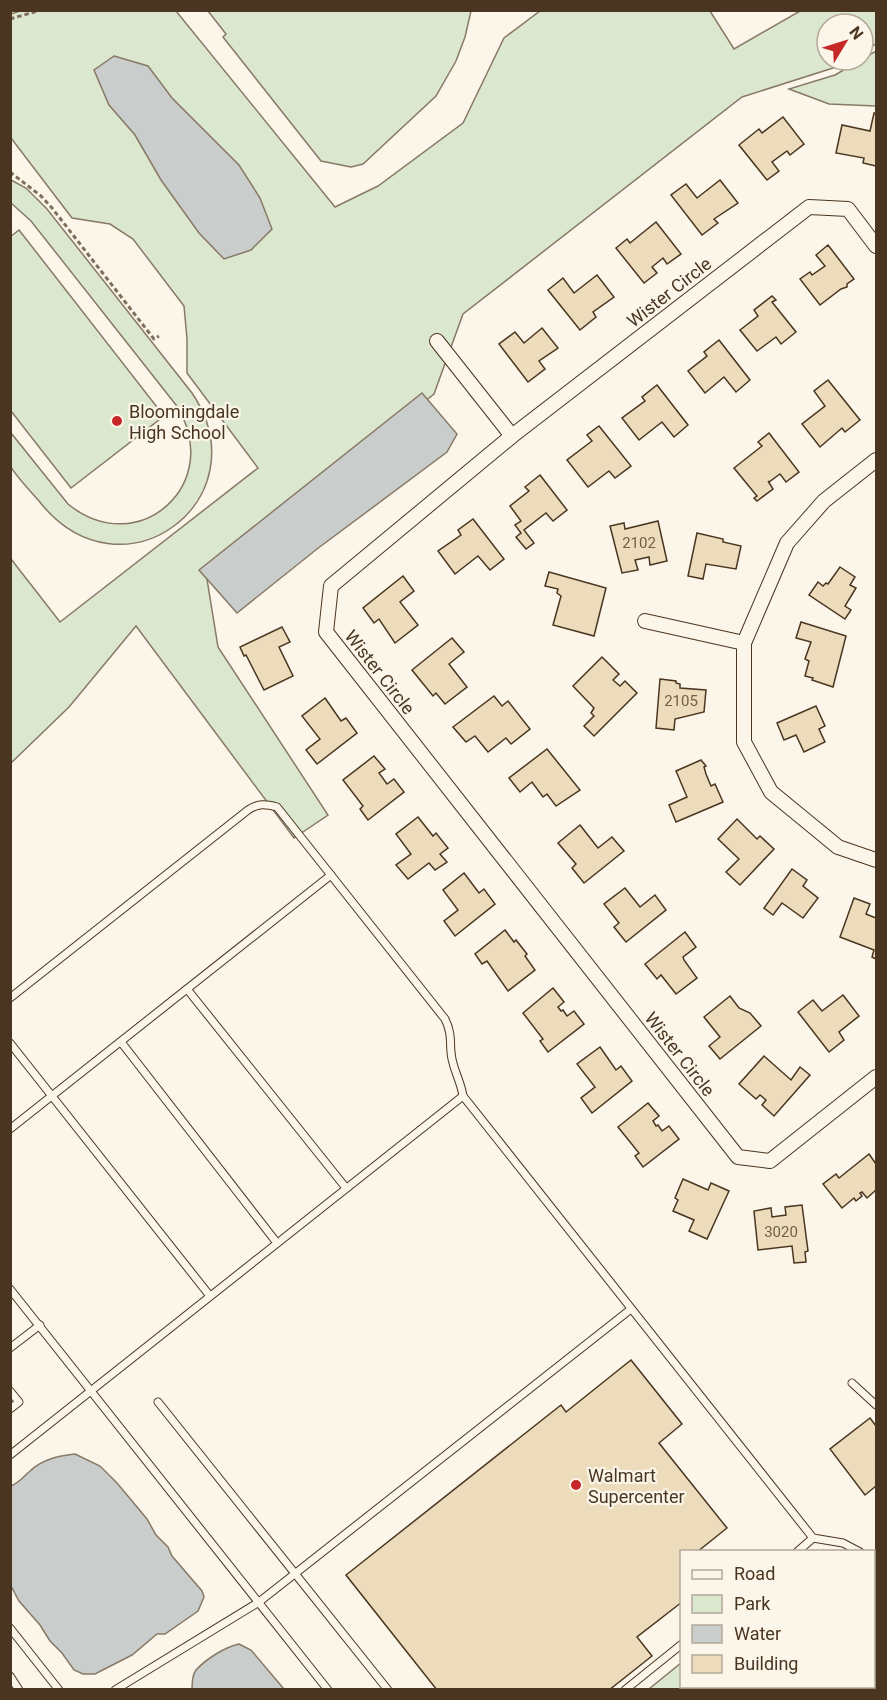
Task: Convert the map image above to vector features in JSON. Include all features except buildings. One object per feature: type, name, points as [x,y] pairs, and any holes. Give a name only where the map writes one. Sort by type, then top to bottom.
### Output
[{"type":"street","name":"Wister Circle","points":[[876,246],[848,209],[809,207],[512,436],[331,586],[326,632],[738,1157],[770,1161],[876,1077]]},
{"type":"street","points":[[438,341],[512,436]]},
{"type":"street","points":[[876,460],[824,501],[787,543],[744,643],[744,742],[771,792],[838,847],[876,860]]},
{"type":"street","points":[[645,621],[744,643]]},
{"type":"lane","points":[[10,998],[256,805],[277,807],[445,1019],[450,1030],[453,1064],[461,1081],[463,1096],[813,1539],[843,1543],[859,1550]]},
{"type":"lane","points":[[10,1129],[331,874]]},
{"type":"lane","points":[[187,989],[346,1188]]},
{"type":"lane","points":[[121,1042],[277,1243]]},
{"type":"lane","points":[[10,1043],[210,1296]]},
{"type":"lane","points":[[10,1455],[463,1096]]},
{"type":"lane","points":[[10,1289],[328,1689]]},
{"type":"lane","points":[[115,1689],[259,1602],[631,1309]]},
{"type":"lane","points":[[10,1348],[39,1325]]},
{"type":"lane","points":[[852,1383],[876,1405]]},
{"type":"lane","points":[[10,1391],[19,1402],[10,1409]]},
{"type":"lane","points":[[158,1402],[388,1689]]},
{"type":"lane","points":[[798,1550],[813,1539]]},
{"type":"lane","points":[[10,1628],[59,1689]]},
{"type":"lane","points":[[625,1689],[680,1645]]},
{"type":"lane","points":[[10,1676],[19,1689]]},
{"type":"path","points":[[10,19],[41,10]]},
{"type":"path","points":[[10,172],[41,196],[52,208],[154,339],[159,336]]},
{"type":"green space","points":[[23,10],[176,11],[335,207],[378,186],[463,123],[504,38],[540,11],[710,11],[734,49],[800,11],[876,11],[875,45],[875,12],[815,12],[815,72],[820,72],[742,97],[463,314],[434,394],[206,573],[218,647],[328,815],[294,838],[136,626],[69,707],[11,763],[11,559],[60,622],[258,468],[187,373],[184,306],[133,239],[110,224],[72,218],[11,138],[11,14]]},
{"type":"green space","points":[[471,10],[465,37],[456,61],[436,96],[363,164],[351,167],[321,161],[223,37],[226,34],[208,11]]},
{"type":"green space","points":[[875,52],[876,106],[829,104],[789,89],[840,72],[875,72]]},
{"type":"green space","points":[[11,180],[26,188],[47,209],[192,393],[209,433],[210,470],[197,502],[173,526],[142,541],[108,543],[72,531],[39,501],[10,465],[11,433],[68,504],[95,520],[122,524],[147,518],[167,505],[183,485],[190,461],[189,434],[176,405],[31,221],[11,203]]},
{"type":"green space","points":[[19,230],[164,416],[71,488],[11,411],[10,237]]},
{"type":"green space","points":[[680,1664],[680,1688],[736,1689],[649,1689]]},
{"type":"water","points":[[114,56],[148,66],[172,98],[239,165],[260,198],[272,229],[251,250],[224,259],[199,233],[161,180],[135,135],[109,105],[94,70]]},
{"type":"water","points":[[422,393],[457,434],[447,452],[317,549],[237,613],[199,570]]},
{"type":"water","points":[[75,1454],[100,1466],[117,1483],[147,1519],[172,1556],[202,1591],[204,1597],[198,1611],[165,1634],[157,1634],[132,1655],[95,1674],[83,1674],[74,1670],[19,1601],[11,1586],[11,1486],[45,1461]]},
{"type":"water","points":[[239,1644],[251,1650],[284,1689],[192,1689],[192,1679],[200,1666],[222,1651]]},
{"type":"place","name":"Bloomingdale High School","points":[[117,421]]},
{"type":"place","name":"Walmart Supercenter","points":[[576,1485]]}]
